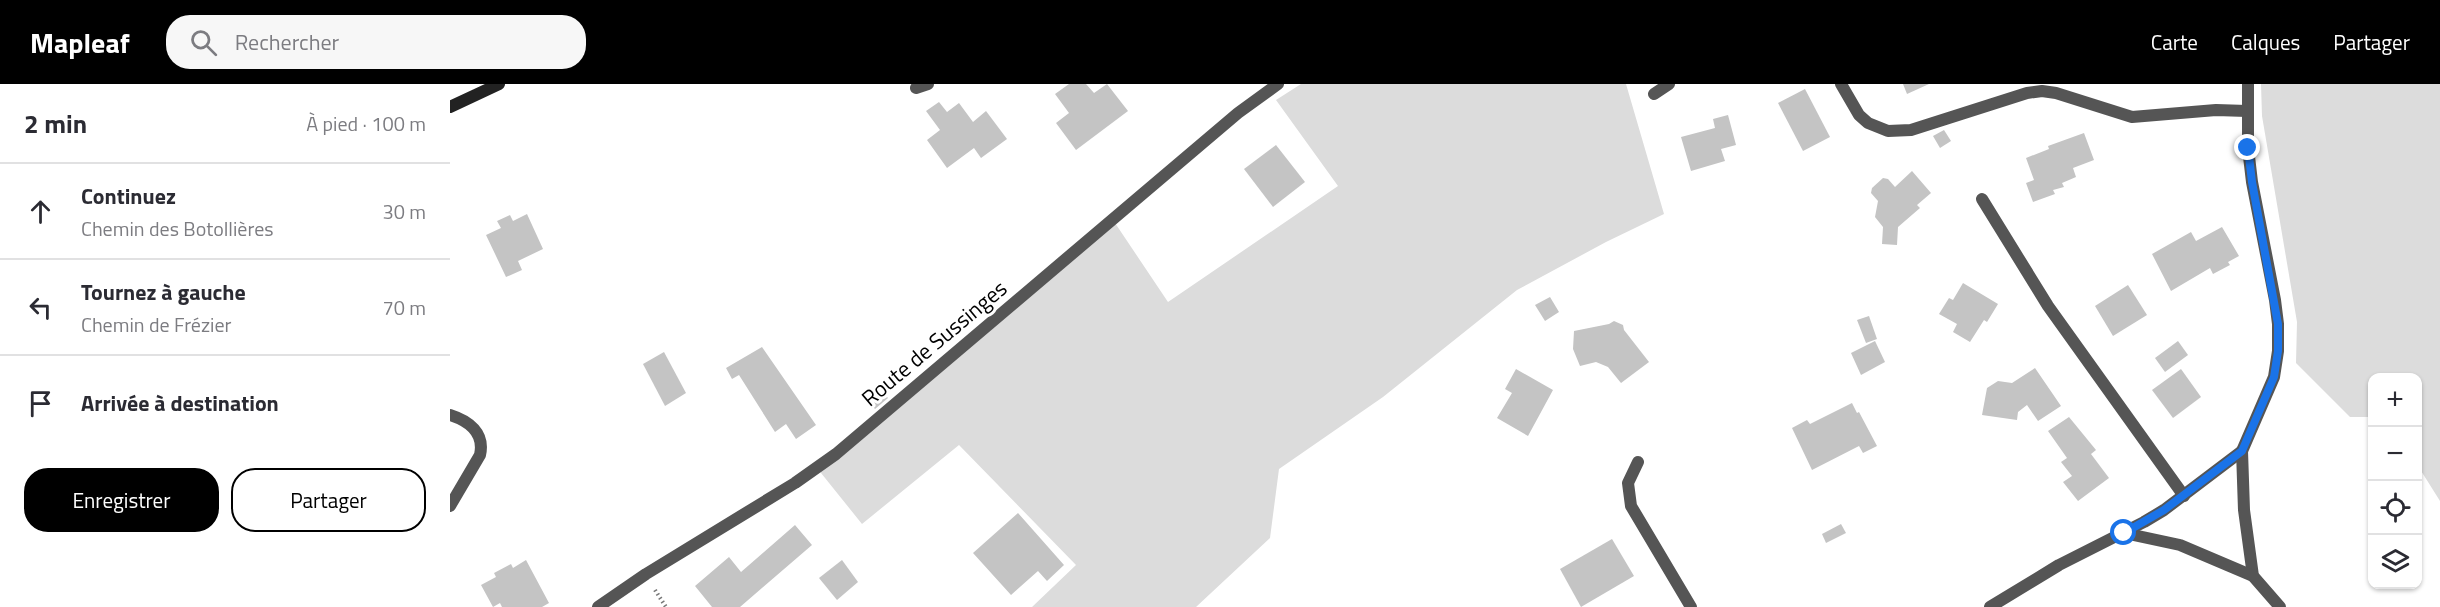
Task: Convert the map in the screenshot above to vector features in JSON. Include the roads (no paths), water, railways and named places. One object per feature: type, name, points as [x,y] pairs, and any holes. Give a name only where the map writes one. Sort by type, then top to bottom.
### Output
[{"type":"main road","points":[[450,107],[499,84]]},
{"type":"street","points":[[916,88],[928,84]]},
{"type":"street","name":"Route de Sussinges","points":[[598,607],[646,574],[795,483],[836,454],[1238,113],[1278,84]]},
{"type":"street","points":[[1654,94],[1669,84]]},
{"type":"street","points":[[1840,84],[1859,115],[1868,123],[1888,131],[1911,129],[2027,93],[2042,91],[2056,93],[2132,117],[2216,110],[2247,111]]},
{"type":"street","points":[[2248,84],[2247,111],[2252,182],[2275,300],[2278,351],[2274,377],[2242,451],[2244,510],[2253,576]]},
{"type":"street","points":[[1982,199],[2055,316],[2184,496]]},
{"type":"street","points":[[450,416],[471,425],[482,447],[480,455],[450,506]]},
{"type":"street","points":[[1990,607],[2059,565],[2124,533],[2164,510],[2242,451]]},
{"type":"street","points":[[1638,462],[1628,483],[1631,506],[1691,607]]},
{"type":"street","points":[[2124,533],[2180,545],[2253,576],[2280,607]]}]
